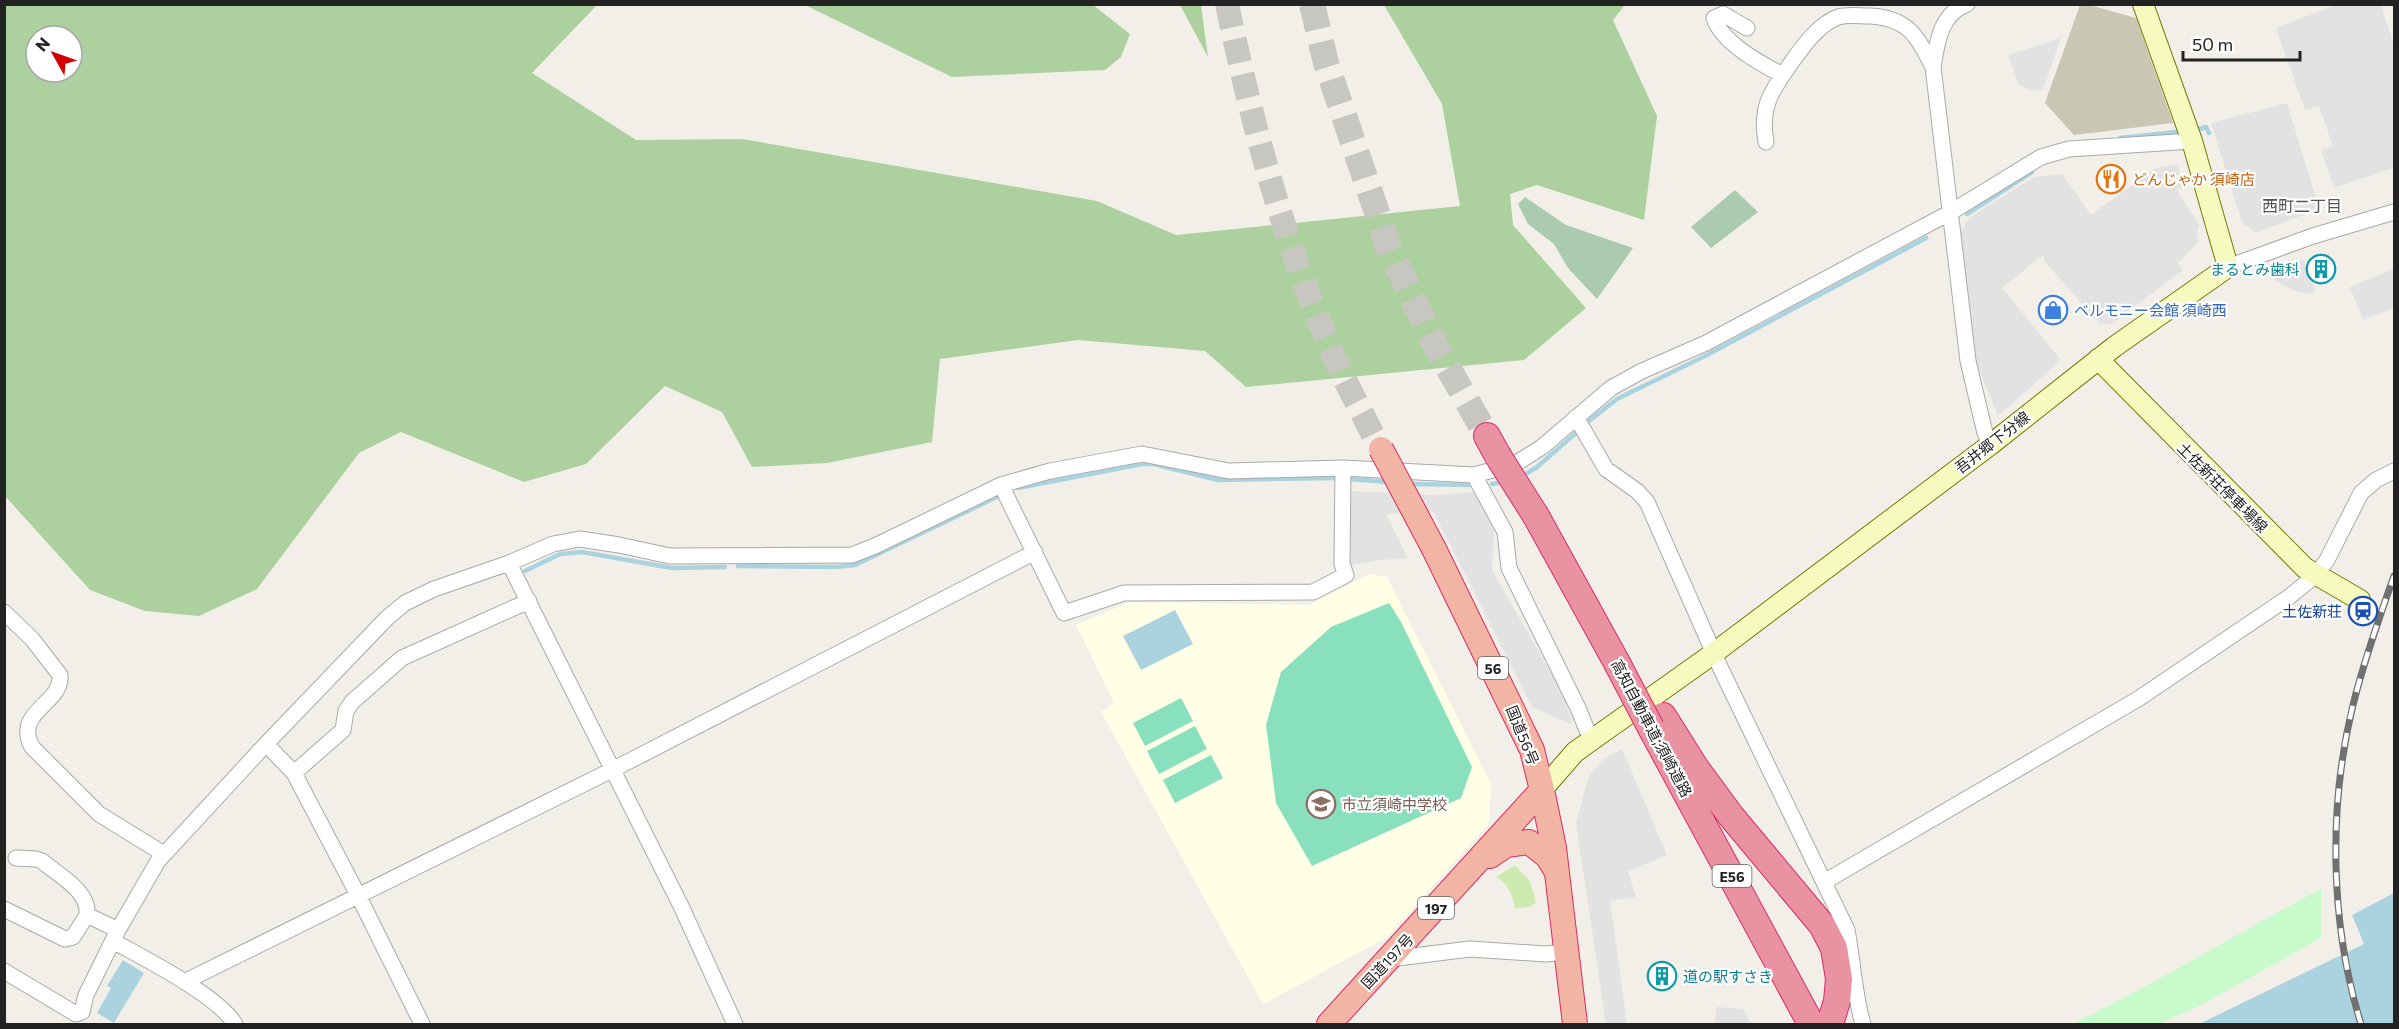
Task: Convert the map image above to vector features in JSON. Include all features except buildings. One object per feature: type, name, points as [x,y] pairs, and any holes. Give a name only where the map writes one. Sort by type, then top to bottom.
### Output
[{"type":"highway","name":"国道56号","points":[[1378,444],[1434,549],[1532,750],[1542,790],[1556,870],[1575,1024]]},
{"type":"highway","points":[[1493,446],[1622,659],[1657,722],[1695,767],[1731,816],[1822,925],[1834,948],[1838,964],[1837,1001],[1830,1024]]},
{"type":"highway","name":"高知自動車道;須崎道路","points":[[1657,722],[1811,1024]]},
{"type":"highway","name":"国道197号","points":[[1329,1024],[1542,790]]},
{"type":"highway","points":[[1461,881],[1497,851],[1515,842],[1535,844],[1556,870]]},
{"type":"main road","points":[[2143,4],[2192,141],[2228,267]]},
{"type":"main road","name":"吾井郷下分線","points":[[1542,790],[1575,752],[1714,653],[1990,445],[2098,359],[2228,267]]},
{"type":"main road","name":"土佐新荘停車場線","points":[[2098,359],[2305,568],[2360,600]]},
{"type":"street","points":[[1967,4],[1951,12],[1946,20],[1937,42],[1933,68],[1968,361],[1990,445]]},
{"type":"street","points":[[1747,28],[1723,14],[1714,18],[1716,24],[1739,49],[1782,75]]},
{"type":"street","points":[[1766,142],[1763,116],[1782,75],[1819,29],[1839,17],[1851,15],[1888,17],[1896,20],[1918,40],[1933,68]]},
{"type":"street","points":[[4,971],[79,1014],[86,995],[116,936],[165,854],[266,744],[387,618],[405,603],[434,589],[509,563],[553,544],[580,539],[619,544],[670,556],[852,555],[1001,485],[1050,471],[1142,454],[1229,471],[1343,468],[1474,475],[1515,464],[1542,447],[1611,388],[1642,371],[1706,343],[1799,291],[1951,212],[2034,160],[2055,152],[2192,141]]},
{"type":"street","points":[[2228,267],[2320,233],[2394,212]]},
{"type":"street","points":[[1576,417],[1606,469],[1637,491],[1647,502],[1714,653],[1847,930],[1858,1008],[1863,1024]]},
{"type":"street","points":[[1001,485],[1064,613],[1124,593],[1313,592],[1346,575],[1342,564],[1343,468]]},
{"type":"street","points":[[1824,882],[2138,699],[2289,597],[2316,575],[2328,560],[2361,493],[2376,480],[2394,471]]},
{"type":"street","points":[[1474,475],[1505,532],[1509,568],[1578,708],[1591,740]]},
{"type":"street","points":[[184,982],[612,770],[1035,552]]},
{"type":"street","points":[[509,563],[681,906],[735,1024]]},
{"type":"street","points":[[294,773],[343,730],[346,724],[346,711],[352,702],[402,658],[529,601]]},
{"type":"street","points":[[4,612],[32,639],[60,675],[59,686],[27,725],[27,738],[32,747],[99,814],[165,854]]},
{"type":"street","points":[[266,744],[294,773],[422,1024]]},
{"type":"street","points":[[4,909],[65,939],[73,937],[87,915],[87,905],[82,894],[42,861],[16,858]]},
{"type":"street","points":[[87,915],[222,1008],[235,1024]]},
{"type":"street","points":[[1389,958],[1470,949],[1546,954],[1565,952]]},
{"type":"shaded area","points":[[2338,4],[2381,5],[2394,45],[2394,168],[2334,188],[2321,150],[2333,146],[2319,106],[2305,110],[2276,28]]},
{"type":"shaded area","points":[[2080,5],[2089,5],[2136,18],[2173,123],[2074,135],[2045,103]]},
{"type":"shaded area","points":[[2061,38],[2043,89],[2032,91],[2019,85],[2008,55]]},
{"type":"shaded area","points":[[2287,103],[2319,209],[2256,233],[2242,222],[2211,123]]},
{"type":"shaded area","points":[[2177,164],[2184,186],[2177,190],[2199,225],[2196,236],[2199,241],[2178,263],[2183,270],[2112,324],[2100,324],[2045,262],[2043,255],[2002,288],[2061,360],[1998,416],[1975,360],[1960,233],[1969,218],[2034,177],[2062,174],[2091,215],[2156,168]]},
{"type":"shaded area","points":[[1735,190],[1758,212],[1711,248],[1691,227]]},
{"type":"shaded area","points":[[1525,197],[1566,225],[1633,248],[1597,299],[1568,268],[1554,244],[1528,224],[1518,204]]},
{"type":"shaded area","points":[[2303,259],[2316,291],[2309,294],[2297,292],[2274,280],[2270,272]]},
{"type":"shaded area","points":[[2394,269],[2394,308],[2363,320],[2350,287]]},
{"type":"shaded area","points":[[1348,491],[1435,495],[1474,492],[1494,530],[1492,570],[1564,696],[1573,725],[1532,707],[1433,511],[1386,514],[1408,558],[1348,566]]},
{"type":"shaded area","name":"市立須崎中学校","points":[[1369,574],[1387,577],[1491,784],[1489,824],[1386,938],[1263,1004],[1101,712],[1114,703],[1076,625],[1130,602],[1309,605]]},
{"type":"shaded area","points":[[1622,749],[1667,855],[1628,871],[1636,897],[1610,901],[1627,1024],[1606,1024],[1576,823],[1589,776],[1603,760]]},
{"type":"shaded area","points":[[1717,1007],[1743,1009],[1751,1024],[1714,1024]]},
{"type":"green space","points":[[4,5],[597,5],[532,73],[636,140],[742,139],[1097,201],[1176,235],[1460,206],[1442,104],[1384,5],[1625,5],[1613,20],[1657,116],[1644,220],[1537,185],[1510,194],[1513,225],[1586,308],[1524,360],[1246,387],[1205,351],[1078,340],[940,359],[932,442],[827,463],[752,467],[722,412],[665,386],[586,464],[524,482],[401,432],[359,453],[257,589],[199,616],[145,611],[90,590],[5,496]]},
{"type":"green space","points":[[805,5],[1093,5],[1130,34],[1121,57],[1105,70],[952,77]]},
{"type":"green space","points":[[1180,5],[1201,5],[1208,57]]},
{"type":"green space","points":[[1389,603],[1401,622],[1472,767],[1461,798],[1312,866],[1276,803],[1266,725],[1281,672],[1331,627]]},
{"type":"green space","points":[[1181,698],[1193,721],[1145,746],[1133,723]]},
{"type":"green space","points":[[1195,726],[1207,749],[1159,774],[1147,751]]},
{"type":"green space","points":[[1211,755],[1223,778],[1175,803],[1163,780]]},
{"type":"green space","points":[[1515,865],[1530,881],[1536,902],[1532,906],[1515,909],[1509,891],[1496,877]]},
{"type":"green space","points":[[2321,889],[2321,938],[2201,1005],[2159,1024],[2072,1024],[2135,992]]},
{"type":"water","points":[[1175,610],[1193,644],[1141,670],[1123,636]]},
{"type":"water","points":[[2394,893],[2394,1024],[2199,1024],[2364,944],[2352,915]]},
{"type":"water","points":[[123,960],[144,973],[114,1023],[97,1013],[111,988],[107,986]]},
{"type":"waterway","points":[[2199,129],[2206,127],[2209,133]]},
{"type":"waterway","points":[[2120,138],[2176,132]]},
{"type":"waterway","points":[[1967,214],[2032,172]]},
{"type":"waterway","points":[[1589,421],[1617,399],[1705,356],[1926,238]]},
{"type":"waterway","points":[[1521,477],[1537,467],[1577,432]]},
{"type":"waterway","points":[[1018,488],[1142,464],[1153,464],[1218,480],[1334,478]]},
{"type":"waterway","points":[[1350,479],[1389,482]]},
{"type":"waterway","points":[[1492,484],[1504,482]]},
{"type":"waterway","points":[[1410,484],[1470,485]]},
{"type":"waterway","points":[[738,566],[836,567],[855,565],[999,496]]},
{"type":"waterway","points":[[525,571],[560,554],[582,552],[672,568],[725,567]]},
{"type":"tunnel","points":[[1227,4],[1246,91],[1282,220],[1334,357],[1375,439]]},
{"type":"tunnel","points":[[1312,4],[1326,63],[1389,248],[1434,343],[1487,436]]},
{"type":"railway","points":[[2361,1024],[2343,946],[2338,906],[2336,824],[2339,784],[2353,705],[2394,576]]},
{"type":"place","name":"どんじゃか 須崎店","points":[[2111,179]]},
{"type":"place","name":"まるとみ歯科","points":[[2321,269]]},
{"type":"place","name":"ベルモニー会館 須崎西","points":[[2053,310]]},
{"type":"place","name":"土佐新荘","points":[[2363,611]]},
{"type":"place","name":"市立須崎中学校","points":[[1321,804]]},
{"type":"place","name":"道の駅すさき","points":[[1662,976]]},
{"type":"district","name":"西町二丁目","points":[[2302,205]]}]
